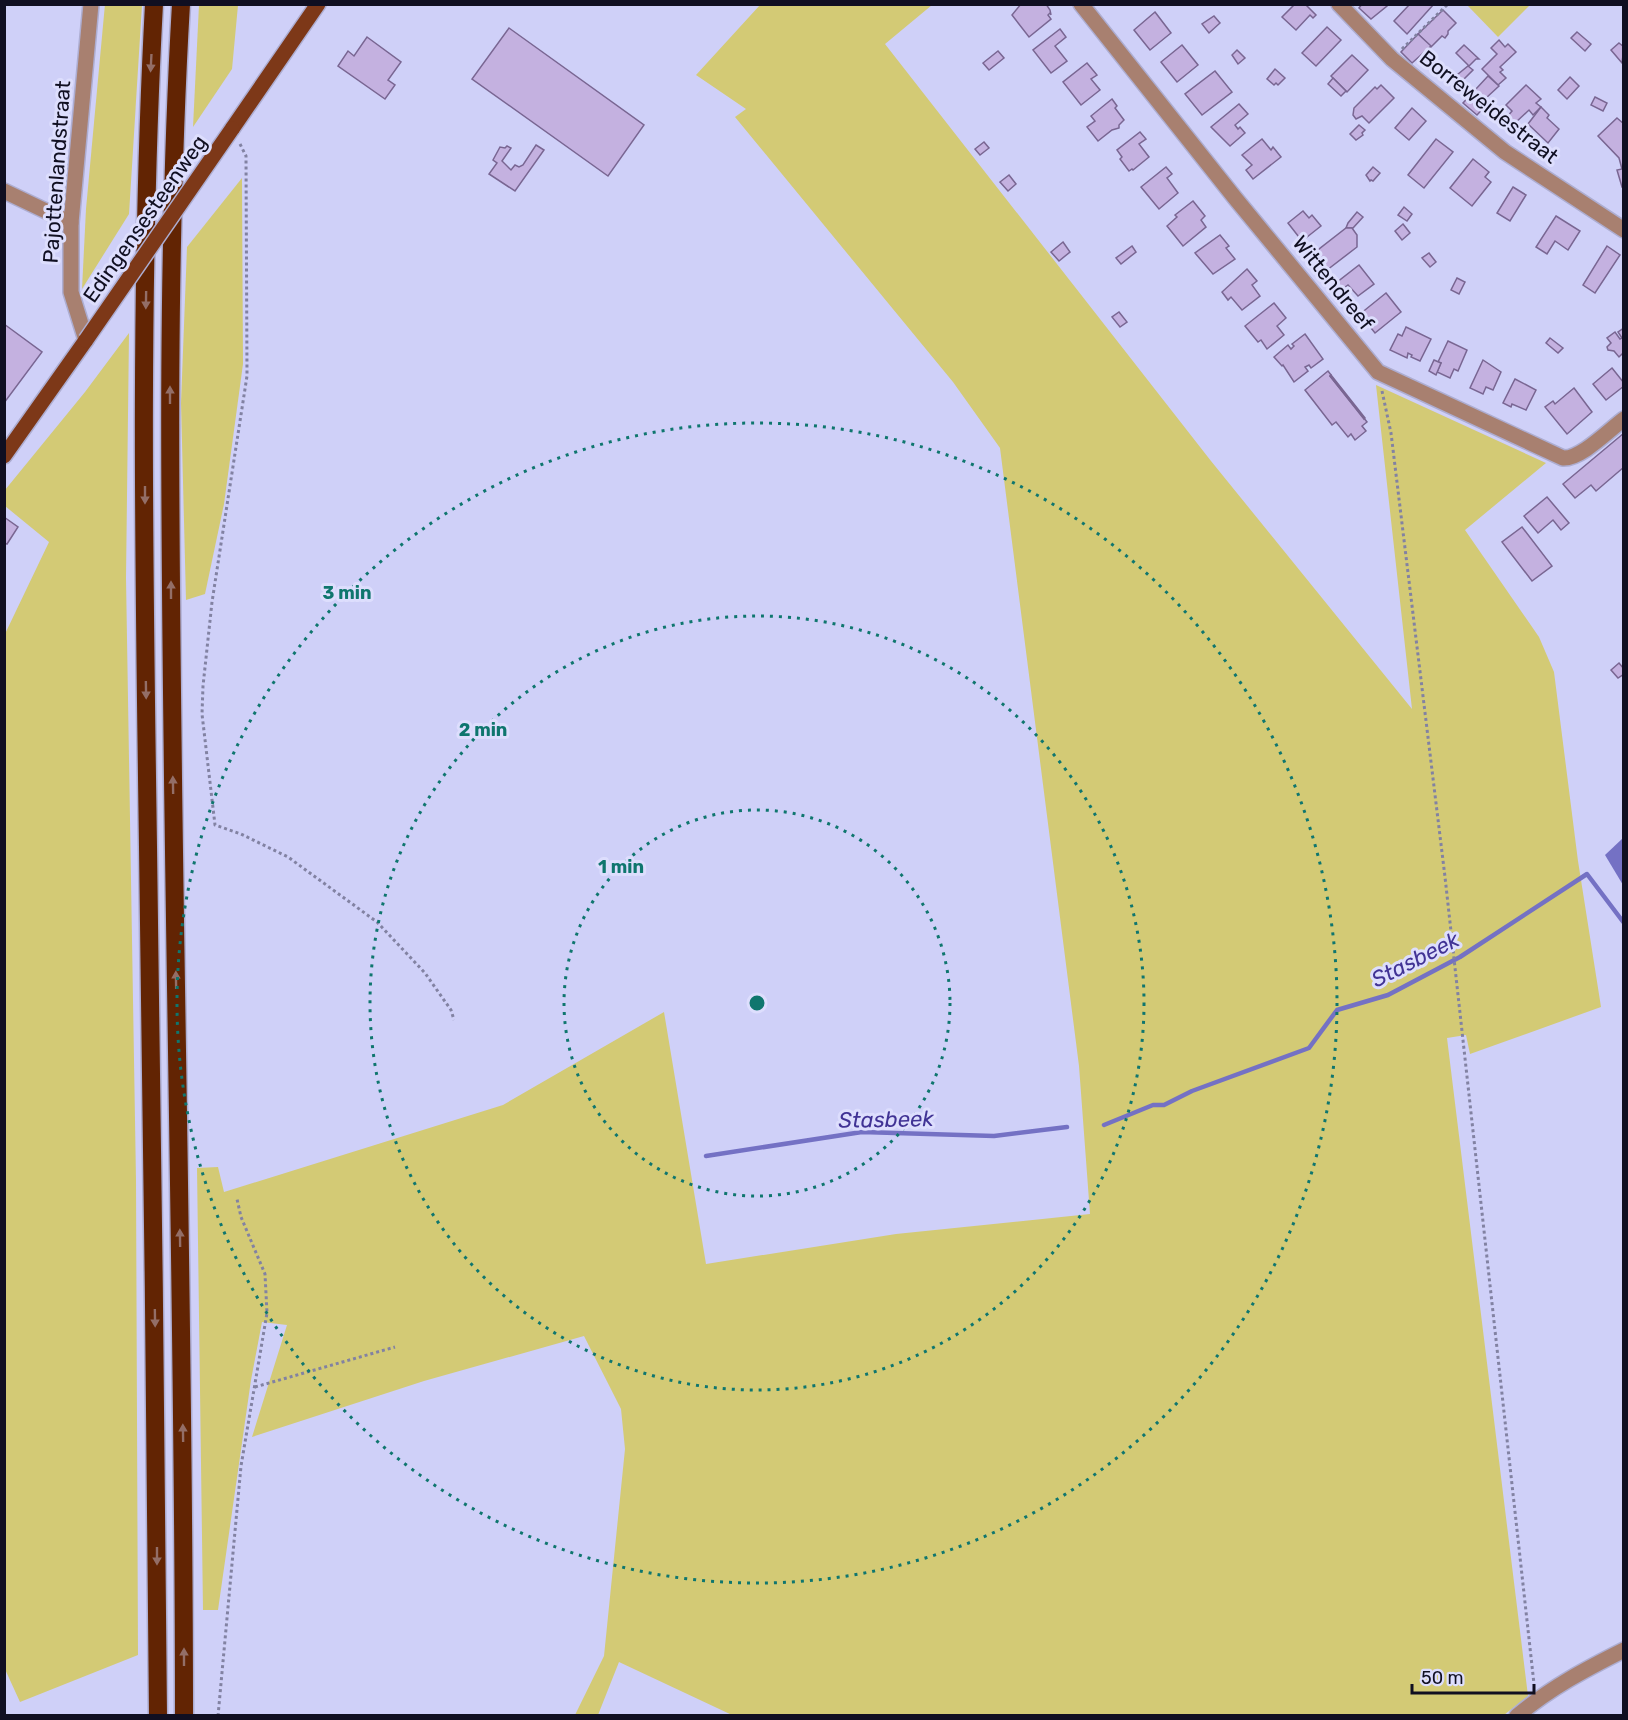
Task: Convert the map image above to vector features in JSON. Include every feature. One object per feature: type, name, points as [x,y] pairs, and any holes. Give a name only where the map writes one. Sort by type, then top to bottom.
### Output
[{"type":"highway","points":[[154,4],[150,75],[145,333],[145,615],[158,1716]]},
{"type":"highway","points":[[181,4],[177,71],[170,343],[171,615],[184,1491],[184,1716]]},
{"type":"main road","name":"Edingensesteenweg","points":[[4,456],[232,129],[311,8]]},
{"type":"street","name":"Pajottenlandstraat","points":[[86,340],[71,292],[71,223],[91,4]]},
{"type":"street","name":"Wittendreef","points":[[1081,4],[1235,198],[1378,372],[1563,458],[1571,459],[1623,419]]},
{"type":"street","name":"Borreweidestraat","points":[[1339,4],[1392,58],[1505,152],[1623,230]]},
{"type":"street","points":[[4,191],[71,223]]},
{"type":"street","points":[[1517,1716],[1536,1700],[1573,1676],[1623,1650]]},
{"type":"path","points":[[1392,58],[1449,4]]},
{"type":"path","points":[[232,129],[246,156],[247,375],[212,602],[203,686],[202,714],[215,825],[241,834],[288,857],[377,922],[425,973],[451,1010],[454,1020]]},
{"type":"path","points":[[1378,372],[1391,434],[1442,854],[1536,1700]]},
{"type":"path","points":[[218,1716],[241,1466],[267,1313],[265,1274],[241,1217],[237,1200]]},
{"type":"path","points":[[255,1387],[395,1347]]},
{"type":"shaded area","points":[[105,4],[142,5],[129,214],[82,289],[86,209]]},
{"type":"shaded area","points":[[199,5],[238,5],[232,69],[193,127]]},
{"type":"shaded area","points":[[760,5],[932,5],[885,44],[1211,461],[1412,709],[1376,385],[1546,463],[1465,530],[1539,637],[1554,672],[1578,861],[1601,1007],[1470,1054],[1466,1035],[1447,1038],[1528,1696],[1504,1715],[732,1715],[619,1662],[598,1715],[575,1715],[604,1656],[625,1449],[621,1409],[584,1336],[424,1381],[252,1437],[287,1325],[262,1322],[251,1380],[218,1610],[203,1610],[197,1168],[218,1167],[224,1192],[503,1105],[664,1012],[706,1264],[896,1234],[1090,1214],[1079,1066],[1000,448],[953,382],[735,117],[746,109],[696,75]]},
{"type":"shaded area","points":[[1467,5],[1530,5],[1498,37]]},
{"type":"shaded area","points":[[242,178],[243,364],[224,504],[205,594],[186,600],[181,403],[187,247]]},
{"type":"shaded area","points":[[129,333],[126,578],[136,1180],[138,1655],[20,1702],[4,1667],[4,636],[49,542],[5,506],[5,490],[85,392]]},
{"type":"shaded area","points":[[1623,838],[1623,885],[1605,855]]},
{"type":"building","points":[[1021,4],[1046,4],[1050,10],[1051,15],[1050,13],[1048,15],[1051,19],[1029,37],[1012,15]]},
{"type":"building","points":[[1295,4],[1305,4],[1316,15],[1313,18],[1310,15],[1296,30],[1282,17]]},
{"type":"building","points":[[1362,4],[1386,4],[1387,6],[1371,19],[1359,8]]},
{"type":"building","points":[[1410,4],[1434,4],[1407,34],[1394,21]]},
{"type":"building","points":[[1443,10],[1456,23],[1445,38],[1442,36],[1431,47],[1418,34]]},
{"type":"building","points":[[1155,12],[1171,33],[1150,50],[1134,30]]},
{"type":"building","points":[[1214,16],[1220,23],[1209,33],[1202,24]]},
{"type":"building","points":[[1327,27],[1341,40],[1316,66],[1302,53]]},
{"type":"building","points":[[509,28],[644,125],[608,176],[472,79]]},
{"type":"building","points":[[1060,29],[1066,37],[1055,46],[1067,61],[1051,73],[1033,50]]},
{"type":"building","points":[[1577,32],[1591,44],[1585,51],[1571,38]]},
{"type":"building","points":[[1418,34],[1431,46],[1412,63],[1401,52]]},
{"type":"building","points":[[367,37],[401,62],[388,80],[395,85],[385,99],[338,66],[348,51],[354,56]]},
{"type":"building","points":[[1499,40],[1505,47],[1508,44],[1516,52],[1500,67],[1503,70],[1500,72],[1506,78],[1498,85],[1482,69],[1497,54],[1491,48]]},
{"type":"building","points":[[1619,43],[1624,47],[1622,63],[1611,50]]},
{"type":"building","points":[[1182,45],[1198,65],[1177,82],[1161,62]]},
{"type":"building","points":[[1464,45],[1479,59],[1469,66],[1456,53]]},
{"type":"building","points":[[1237,50],[1245,58],[1238,64],[1232,55]]},
{"type":"building","points":[[998,51],[1004,58],[989,70],[983,63]]},
{"type":"building","points":[[1352,55],[1368,70],[1347,92],[1331,76]]},
{"type":"building","points":[[1087,63],[1097,75],[1091,79],[1100,90],[1081,105],[1063,82]]},
{"type":"building","points":[[1468,66],[1473,70],[1458,85],[1452,79]]},
{"type":"building","points":[[1275,69],[1285,78],[1278,85],[1276,83],[1274,85],[1267,79]]},
{"type":"building","points":[[1215,71],[1232,92],[1202,115],[1185,94]]},
{"type":"building","points":[[1488,76],[1499,86],[1486,98],[1489,102],[1477,115],[1463,103]]},
{"type":"building","points":[[1570,77],[1579,86],[1567,99],[1558,90]]},
{"type":"building","points":[[1333,78],[1346,91],[1341,96],[1328,84]]},
{"type":"building","points":[[1381,85],[1394,98],[1369,123],[1362,116],[1356,119],[1353,115],[1354,108],[1375,87],[1377,89]]},
{"type":"building","points":[[1526,85],[1541,99],[1536,103],[1541,107],[1533,115],[1529,110],[1514,124],[1507,117],[1512,111],[1506,105]]},
{"type":"building","points":[[1595,97],[1607,103],[1603,111],[1591,105]]},
{"type":"building","points":[[1112,99],[1117,106],[1115,108],[1124,120],[1119,128],[1112,130],[1098,141],[1087,127],[1095,121],[1091,116]]},
{"type":"building","points":[[1239,104],[1248,114],[1235,125],[1245,133],[1230,146],[1211,127]]},
{"type":"building","points":[[1541,107],[1549,115],[1547,118],[1559,129],[1548,143],[1528,124]]},
{"type":"building","points":[[1412,108],[1426,121],[1409,140],[1395,128]]},
{"type":"building","points":[[1617,118],[1624,124],[1624,186],[1622,187],[1617,170],[1622,169],[1619,158],[1598,136]]},
{"type":"building","points":[[1359,125],[1365,130],[1363,135],[1356,140],[1350,134]]},
{"type":"building","points":[[1140,132],[1146,139],[1139,144],[1149,157],[1129,171],[1120,159],[1122,157],[1117,150]]},
{"type":"building","points":[[1262,139],[1281,157],[1253,179],[1246,170],[1252,165],[1242,155]]},
{"type":"building","points":[[1436,139],[1453,152],[1424,188],[1408,175]]},
{"type":"building","points":[[984,142],[989,148],[980,155],[975,149]]},
{"type":"building","points":[[536,145],[544,150],[515,191],[489,174],[497,163],[493,160],[500,147],[511,148],[502,161],[511,170],[515,165],[519,167],[523,165]]},
{"type":"building","points":[[1473,159],[1489,172],[1485,177],[1491,182],[1472,206],[1450,188]]},
{"type":"building","points":[[1166,167],[1172,174],[1167,178],[1178,193],[1159,209],[1141,187]]},
{"type":"building","points":[[1373,167],[1380,173],[1373,181],[1370,181],[1366,175]]},
{"type":"building","points":[[1009,175],[1016,184],[1008,191],[1000,182]]},
{"type":"building","points":[[1513,187],[1526,195],[1510,221],[1497,213]]},
{"type":"building","points":[[1193,201],[1205,216],[1201,220],[1206,227],[1183,246],[1167,226],[1177,217],[1175,215]]},
{"type":"building","points":[[1404,207],[1412,214],[1407,221],[1398,215]]},
{"type":"building","points":[[1303,211],[1309,218],[1312,215],[1321,226],[1302,241],[1288,223]]},
{"type":"building","points":[[1357,212],[1363,217],[1353,228],[1346,228],[1348,223]]},
{"type":"building","points":[[1556,216],[1580,231],[1568,250],[1555,241],[1547,254],[1536,247]]},
{"type":"building","points":[[1403,224],[1410,233],[1402,240],[1395,231]]},
{"type":"building","points":[[1346,228],[1352,228],[1357,235],[1357,247],[1327,270],[1314,253]]},
{"type":"building","points":[[1220,235],[1229,246],[1226,248],[1235,259],[1213,274],[1195,253]]},
{"type":"building","points":[[1063,242],[1070,252],[1059,261],[1051,252]]},
{"type":"building","points":[[1132,246],[1136,252],[1121,264],[1116,258]]},
{"type":"building","points":[[1607,246],[1620,255],[1595,293],[1583,285]]},
{"type":"building","points":[[1429,253],[1436,262],[1430,267],[1422,258]]},
{"type":"building","points":[[1359,265],[1374,284],[1358,296],[1348,285],[1341,290],[1336,283]]},
{"type":"building","points":[[1247,269],[1257,281],[1252,285],[1260,296],[1242,310],[1231,297],[1228,300],[1222,292]]},
{"type":"building","points":[[1457,278],[1465,282],[1459,294],[1451,290]]},
{"type":"building","points":[[1386,293],[1401,312],[1375,333],[1360,314]]},
{"type":"building","points":[[1274,303],[1286,318],[1277,326],[1284,335],[1267,349],[1261,340],[1258,342],[1245,326]]},
{"type":"building","points":[[1119,312],[1127,322],[1120,327],[1112,317]]},
{"type":"building","points":[[4,324],[42,352],[4,403]]},
{"type":"building","points":[[1406,327],[1431,339],[1420,361],[1408,353],[1407,358],[1390,350],[1398,334],[1402,336]]},
{"type":"building","points":[[1624,328],[1624,356],[1622,354],[1619,357],[1614,351],[1608,350],[1607,347],[1611,343],[1607,338],[1615,332],[1620,339],[1622,338],[1618,332]]},
{"type":"building","points":[[1305,334],[1323,359],[1311,368],[1309,365],[1305,367],[1308,371],[1294,382],[1283,365],[1274,357],[1288,345],[1291,349],[1294,346],[1292,344]]},
{"type":"building","points":[[1550,338],[1563,348],[1558,353],[1546,343]]},
{"type":"building","points":[[1448,341],[1467,350],[1458,371],[1454,369],[1450,378],[1437,372],[1441,363],[1438,362]]},
{"type":"building","points":[[1434,360],[1441,363],[1436,375],[1429,371]]},
{"type":"building","points":[[1483,360],[1501,372],[1493,390],[1486,387],[1483,394],[1470,388]]},
{"type":"building","points":[[1612,368],[1624,386],[1606,400],[1593,384]]},
{"type":"building","points":[[1328,371],[1367,422],[1362,426],[1366,431],[1355,440],[1351,434],[1348,437],[1336,422],[1332,425],[1305,390]]},
{"type":"building","points":[[1330,376],[1365,418],[1364,419]]},
{"type":"building","points":[[1515,379],[1536,390],[1526,410],[1503,403]]},
{"type":"building","points":[[1574,388],[1592,412],[1567,434],[1545,407],[1553,401],[1555,404]]},
{"type":"building","points":[[1624,433],[1624,467],[1596,491],[1591,485],[1575,498],[1563,484]]},
{"type":"building","points":[[1547,497],[1569,523],[1561,530],[1553,520],[1538,533],[1524,516]]},
{"type":"building","points":[[4,517],[18,527],[7,544],[4,543]]},
{"type":"building","points":[[1522,527],[1552,566],[1532,581],[1502,542]]},
{"type":"building","points":[[1619,663],[1624,669],[1624,674],[1618,678],[1611,670]]},
{"type":"waterway","name":"Stasbeek","points":[[1104,1125],[1153,1105],[1164,1105],[1192,1091],[1309,1048],[1337,1010],[1388,995],[1460,957],[1587,874],[1624,923]]},
{"type":"waterway","name":"Stasbeek","points":[[706,1156],[862,1132],[994,1136],[1067,1127]]}]
